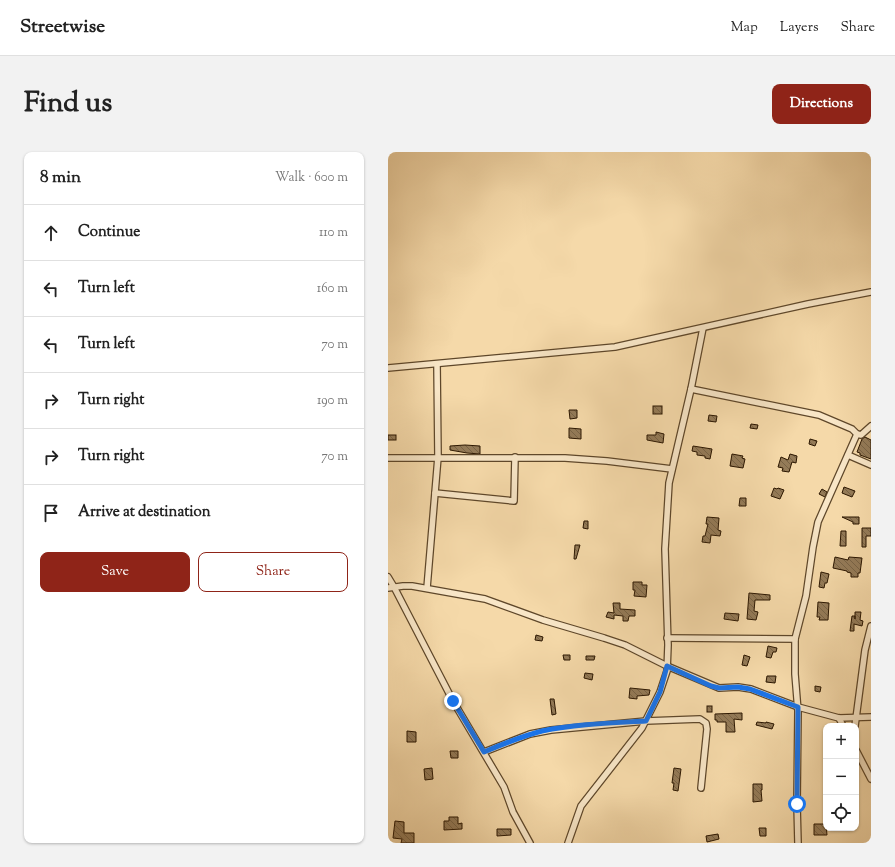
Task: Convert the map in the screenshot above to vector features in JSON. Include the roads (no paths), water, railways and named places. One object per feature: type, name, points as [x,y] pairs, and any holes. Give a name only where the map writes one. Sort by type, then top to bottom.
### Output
[{"type":"street","points":[[388,368],[615,347],[808,304],[871,292]]},
{"type":"street","points":[[568,843],[584,801],[637,735],[646,721],[660,692],[667,666],[665,531],[669,483],[691,389],[703,328]]},
{"type":"street","points":[[427,588],[438,458],[436,364]]},
{"type":"street","points":[[691,389],[819,415],[852,429],[857,434],[861,435],[871,426]]},
{"type":"street","points":[[798,843],[798,707],[794,639],[806,596],[818,522],[857,434]]},
{"type":"street","points":[[848,455],[871,465]]},
{"type":"street","points":[[435,493],[514,501],[515,457]]},
{"type":"street","points":[[388,458],[565,458],[608,460],[672,469]]},
{"type":"street","points":[[388,577],[391,587],[453,701],[504,787],[513,812],[530,843]]},
{"type":"street","points":[[391,587],[407,586],[427,588],[485,600],[543,620],[604,638],[625,646],[711,686],[719,688],[738,687],[750,689],[798,707],[839,718],[871,717]]},
{"type":"street","points":[[855,723],[865,650],[871,626]]},
{"type":"street","points":[[667,638],[794,639]]},
{"type":"street","points":[[839,718],[842,723]]},
{"type":"street","points":[[484,752],[513,740],[543,731],[600,724],[697,719],[704,721],[707,729],[701,788]]},
{"type":"street","points":[[859,756],[871,779]]}]
